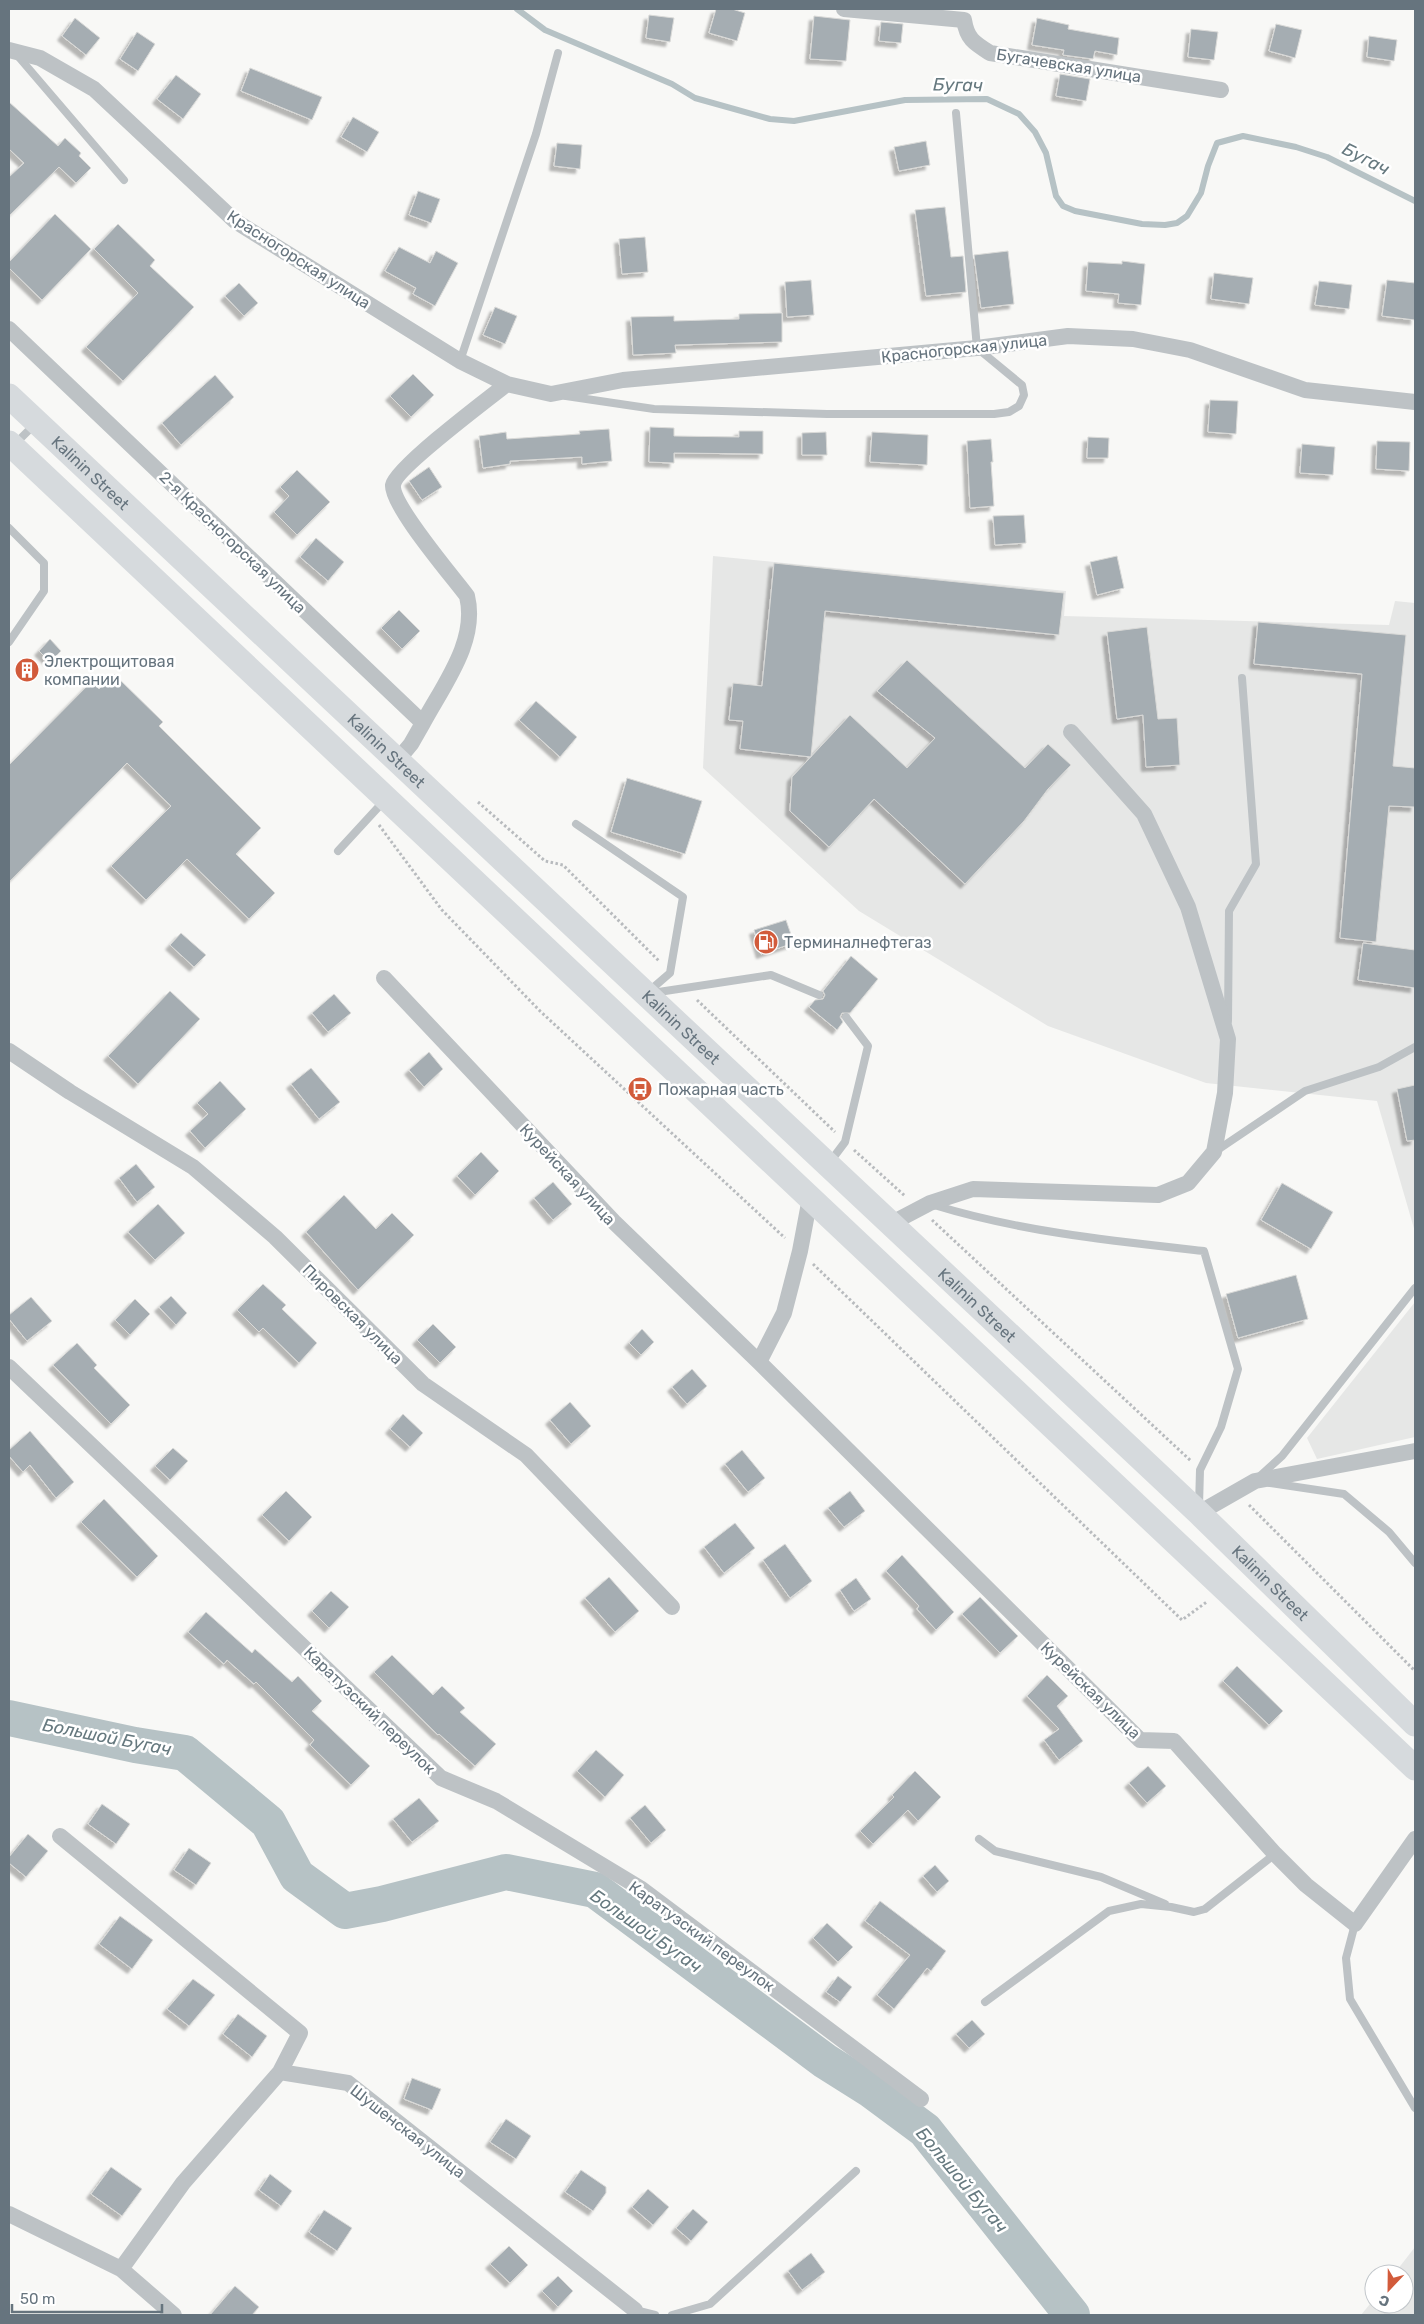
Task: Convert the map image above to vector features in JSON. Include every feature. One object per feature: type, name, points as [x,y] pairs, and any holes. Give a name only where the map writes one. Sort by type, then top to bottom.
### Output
[{"type":"main road","name":"Kalinin Street","points":[[9,396],[396,762],[1199,1513],[1415,1724]]},
{"type":"main road","name":"Kalinin Street","points":[[10,447],[379,807],[527,932],[1415,1768]]},
{"type":"main road","points":[[527,932],[552,907]]},
{"type":"main road","points":[[621,1020],[645,994]]},
{"type":"street","name":"Бугачевская улица","points":[[844,9],[964,15],[966,34],[976,44],[990,53],[1222,90]]},
{"type":"street","name":"Красногорская улица","points":[[11,50],[40,58],[94,89],[234,221],[460,361],[507,384],[551,394],[623,380],[977,348],[1068,336],[1133,339],[1190,350],[1305,390],[1415,402]]},
{"type":"street","name":"2-я Красногорская улица","points":[[9,328],[424,723]]},
{"type":"street","points":[[396,762],[411,744],[424,723],[466,642],[470,610],[467,596],[411,523],[392,486],[395,479],[411,462],[507,384]]},
{"type":"street","points":[[890,1224],[930,1203],[973,1189],[1158,1195],[1188,1183],[1214,1152],[1225,1094],[1228,1039],[1188,907],[1144,814],[1070,732]]},
{"type":"street","name":"Курейская улица","points":[[384,978],[614,1222],[759,1362],[1140,1740],[1174,1742],[1275,1854],[1306,1885],[1355,1924]]},
{"type":"street","name":"Пировская улица","points":[[9,1051],[70,1092],[200,1173],[275,1236],[423,1384],[526,1455],[672,1607]]},
{"type":"street","points":[[759,1362],[784,1314],[800,1251],[810,1198]]},
{"type":"street","name":"Каратузский переулок","points":[[9,1367],[441,1778],[496,1800],[640,1888],[920,2099]]},
{"type":"street","points":[[1199,1513],[1255,1481],[1415,1452]]},
{"type":"street","points":[[60,1836],[300,2033],[280,2072],[183,2183],[121,2269]]},
{"type":"street","points":[[1355,1924],[1415,1839]]},
{"type":"street","name":"Шушенская улица","points":[[280,2072],[348,2083],[635,2313]]},
{"type":"street","points":[[9,2214],[121,2269],[174,2315]]},
{"type":"lane","points":[[11,50],[124,180]]},
{"type":"lane","points":[[460,361],[536,134],[558,53]]},
{"type":"lane","points":[[551,394],[654,409],[827,414],[1009,412],[1019,406],[1024,395],[1022,385],[977,348],[956,113]]},
{"type":"lane","points":[[10,447],[37,422]]},
{"type":"lane","points":[[9,528],[44,563],[44,591],[9,642]]},
{"type":"lane","points":[[1228,1039],[1229,911],[1256,864],[1242,678]]},
{"type":"lane","points":[[338,851],[379,807]]},
{"type":"lane","points":[[576,824],[683,897],[670,973],[645,994]]},
{"type":"lane","points":[[645,994],[771,975],[819,995]]},
{"type":"lane","points":[[827,1165],[846,1142],[868,1046],[846,1017]]},
{"type":"lane","points":[[1214,1152],[1305,1091],[1379,1067],[1415,1047]]},
{"type":"lane","points":[[930,1203],[972,1216],[1100,1240],[1204,1251],[1238,1369],[1221,1427],[1200,1470],[1199,1513]]},
{"type":"lane","points":[[1255,1481],[1282,1456],[1415,1288]]},
{"type":"lane","points":[[1255,1481],[1344,1494],[1389,1532],[1415,1563]]},
{"type":"lane","points":[[979,1839],[995,1851],[1101,1877],[1171,1907]]},
{"type":"lane","points":[[985,2002],[1109,1911],[1141,1904],[1171,1907],[1194,1912],[1204,1909],[1275,1854]]},
{"type":"lane","points":[[1355,1924],[1346,1958],[1350,1999],[1415,2108]]},
{"type":"lane","points":[[672,2315],[710,2304],[856,2170]]},
{"type":"lane","points":[[635,2313],[656,2315]]},
{"type":"path","points":[[379,807],[442,910],[540,1011],[800,1251],[1182,1620],[1213,1598]]},
{"type":"shaded area","points":[[713,556],[1066,591],[1064,616],[1389,625],[1395,601],[1415,603],[1415,1232],[1377,1101],[1206,1083],[1048,1026],[859,911],[703,768]]},
{"type":"shaded area","points":[[1415,1302],[1415,1437],[1317,1459],[1307,1438]]},
{"type":"shaded area","points":[[1415,2247],[1415,2315],[1361,2315],[1364,2311],[1364,2314],[1414,2314],[1414,2264],[1402,2264]]},
{"type":"building","points":[[716,9],[732,9],[745,13],[737,41],[709,33]]},
{"type":"building","points":[[649,15],[674,18],[670,42],[646,38]]},
{"type":"building","points":[[814,16],[850,20],[846,61],[810,59]]},
{"type":"building","points":[[75,18],[100,38],[86,55],[62,36]]},
{"type":"building","points":[[1037,18],[1069,25],[1068,29],[1119,38],[1117,55],[1095,51],[1093,59],[1063,55],[1064,50],[1032,45]]},
{"type":"building","points":[[881,22],[903,24],[901,43],[879,41]]},
{"type":"building","points":[[1276,24],[1302,30],[1295,58],[1269,51]]},
{"type":"building","points":[[1191,29],[1218,32],[1214,60],[1188,57]]},
{"type":"building","points":[[137,32],[155,44],[138,71],[120,59]]},
{"type":"building","points":[[1369,36],[1397,40],[1394,61],[1367,57]]},
{"type":"building","points":[[250,68],[322,97],[312,120],[241,91]]},
{"type":"building","points":[[1060,74],[1090,79],[1086,101],[1056,96]]},
{"type":"building","points":[[176,75],[201,94],[183,119],[157,99]]},
{"type":"building","points":[[9,102],[58,146],[65,138],[81,153],[79,156],[91,168],[76,183],[59,167],[9,216],[9,177],[24,163],[9,149]]},
{"type":"building","points":[[353,117],[379,132],[367,152],[341,137]]},
{"type":"building","points":[[926,141],[930,165],[899,171],[894,147]]},
{"type":"building","points":[[557,143],[582,145],[580,169],[554,166]]},
{"type":"building","points":[[418,191],[440,199],[431,223],[409,215]]},
{"type":"building","points":[[945,207],[951,257],[963,256],[966,292],[926,296],[915,210]]},
{"type":"building","points":[[55,214],[91,249],[42,300],[9,268],[9,262]]},
{"type":"building","points":[[118,224],[155,260],[150,266],[194,307],[123,381],[86,347],[138,293],[94,249]]},
{"type":"building","points":[[645,237],[648,272],[622,274],[619,239]]},
{"type":"building","points":[[399,247],[430,263],[436,251],[458,263],[435,306],[413,294],[416,288],[385,271]]},
{"type":"building","points":[[1008,251],[1014,304],[981,308],[974,255]]},
{"type":"building","points":[[1122,261],[1145,264],[1141,305],[1118,303],[1119,294],[1086,291],[1088,262],[1122,264]]},
{"type":"building","points":[[1214,273],[1253,278],[1249,304],[1211,299]]},
{"type":"building","points":[[811,280],[814,315],[787,317],[785,282]]},
{"type":"building","points":[[1387,280],[1415,283],[1415,320],[1382,316]]},
{"type":"building","points":[[1319,281],[1352,285],[1349,309],[1315,305]]},
{"type":"building","points":[[239,283],[258,303],[244,316],[225,296]]},
{"type":"building","points":[[495,307],[517,316],[505,344],[483,335]]},
{"type":"building","points":[[782,313],[782,342],[675,345],[676,353],[633,355],[631,317],[674,316],[674,321],[739,319],[739,314]]},
{"type":"building","points":[[413,374],[434,395],[411,417],[390,396]]},
{"type":"building","points":[[215,375],[234,397],[181,445],[162,423]]},
{"type":"building","points":[[1210,400],[1238,401],[1236,434],[1208,432]]},
{"type":"building","points":[[650,427],[674,428],[674,436],[739,437],[739,431],[763,431],[763,454],[674,453],[674,463],[649,462]]},
{"type":"building","points":[[609,429],[612,461],[582,464],[582,457],[510,461],[510,464],[483,468],[479,436],[506,432],[507,439],[580,434],[579,431]]},
{"type":"building","points":[[826,432],[827,455],[802,455],[802,433]]},
{"type":"building","points":[[872,432],[928,435],[927,465],[870,462]]},
{"type":"building","points":[[1088,437],[1109,438],[1108,458],[1087,458]]},
{"type":"building","points":[[991,439],[994,506],[970,508],[967,441]]},
{"type":"building","points":[[1377,441],[1410,442],[1409,471],[1376,469]]},
{"type":"building","points":[[1302,444],[1335,447],[1333,475],[1300,473]]},
{"type":"building","points":[[429,467],[442,487],[422,500],[409,481]]},
{"type":"building","points":[[297,470],[330,502],[297,535],[274,512],[289,496],[280,487]]},
{"type":"building","points":[[1024,515],[1026,543],[995,545],[993,516]]},
{"type":"building","points":[[316,538],[344,562],[328,581],[300,557]]},
{"type":"building","points":[[1117,556],[1124,588],[1097,595],[1090,562]]},
{"type":"building","points":[[774,563],[1064,593],[1059,635],[825,611],[811,757],[740,749],[743,721],[729,720],[733,683],[762,686]]},
{"type":"building","points":[[399,610],[420,631],[402,649],[381,628]]},
{"type":"building","points":[[1258,622],[1406,635],[1393,766],[1415,768],[1415,807],[1389,806],[1376,942],[1340,938],[1362,674],[1254,664]]},
{"type":"building","points":[[1147,627],[1158,719],[1177,718],[1180,765],[1146,767],[1143,715],[1117,719],[1107,632]]},
{"type":"building","points":[[50,639],[61,651],[50,662],[39,651]]},
{"type":"building","points":[[907,660],[1025,768],[1048,744],[1071,765],[1048,789],[1024,821],[965,884],[874,799],[829,847],[790,811],[792,777],[850,715],[907,768],[935,738],[877,691]]},
{"type":"building","points":[[114,674],[163,722],[159,726],[261,828],[236,854],[275,893],[249,919],[187,859],[146,900],[111,866],[171,806],[127,763],[9,882],[9,765],[92,681],[99,689]]},
{"type":"building","points":[[536,701],[577,737],[560,757],[519,720]]},
{"type":"building","points":[[627,778],[702,801],[685,854],[611,832]]},
{"type":"building","points":[[786,920],[794,943],[761,954],[754,930]]},
{"type":"building","points":[[181,933],[206,955],[194,967],[170,945]]},
{"type":"building","points":[[1363,943],[1415,950],[1415,988],[1358,980]]},
{"type":"building","points":[[851,956],[878,979],[850,1013],[842,1013],[840,1017],[843,1022],[837,1030],[809,1007],[815,1000],[823,999],[825,995],[823,991]]},
{"type":"building","points":[[170,991],[200,1019],[138,1084],[108,1056]]},
{"type":"building","points":[[334,994],[351,1013],[328,1032],[312,1013]]},
{"type":"building","points":[[429,1052],[443,1069],[424,1087],[409,1070]]},
{"type":"building","points":[[311,1068],[340,1102],[319,1119],[291,1084]]},
{"type":"building","points":[[220,1081],[246,1109],[205,1148],[190,1131],[208,1114],[197,1103]]},
{"type":"building","points":[[1415,1085],[1415,1140],[1407,1141],[1397,1089]]},
{"type":"building","points":[[481,1152],[499,1171],[475,1195],[457,1176]]},
{"type":"building","points":[[136,1164],[155,1187],[137,1202],[119,1178]]},
{"type":"building","points":[[553,1182],[572,1204],[553,1220],[534,1198]]},
{"type":"building","points":[[1282,1183],[1333,1212],[1311,1249],[1261,1220]]},
{"type":"building","points":[[344,1195],[376,1229],[392,1213],[414,1235],[358,1290],[306,1232]]},
{"type":"building","points":[[158,1204],[185,1233],[155,1260],[128,1232]]},
{"type":"building","points":[[1296,1275],[1308,1319],[1238,1338],[1226,1294]]},
{"type":"building","points":[[263,1284],[286,1305],[282,1309],[317,1343],[299,1363],[263,1328],[259,1332],[237,1310]]},
{"type":"building","points":[[171,1296],[187,1313],[176,1325],[159,1307]]},
{"type":"building","points":[[31,1297],[52,1321],[27,1341],[9,1319],[9,1315]]},
{"type":"building","points":[[135,1299],[150,1314],[130,1335],[115,1320]]},
{"type":"building","points":[[433,1324],[456,1347],[440,1363],[417,1340]]},
{"type":"building","points":[[642,1329],[654,1342],[641,1355],[629,1343]]},
{"type":"building","points":[[77,1343],[97,1365],[94,1368],[130,1405],[111,1424],[53,1365]]},
{"type":"building","points":[[692,1369],[707,1386],[687,1404],[672,1387]]},
{"type":"building","points":[[570,1402],[591,1426],[571,1444],[550,1420]]},
{"type":"building","points":[[403,1414],[423,1433],[410,1447],[390,1429]]},
{"type":"building","points":[[30,1431],[74,1482],[56,1498],[30,1465],[23,1472],[9,1456],[9,1450]]},
{"type":"building","points":[[173,1448],[188,1461],[170,1480],[155,1466]]},
{"type":"building","points":[[742,1450],[765,1478],[748,1492],[725,1464]]},
{"type":"building","points":[[286,1491],[312,1517],[289,1541],[262,1515]]},
{"type":"building","points":[[850,1491],[865,1511],[844,1527],[828,1508]]},
{"type":"building","points":[[104,1499],[158,1556],[137,1577],[81,1522]]},
{"type":"building","points":[[735,1523],[755,1548],[724,1573],[704,1547]]},
{"type":"building","points":[[785,1544],[812,1581],[790,1598],[763,1560]]},
{"type":"building","points":[[902,1555],[954,1612],[936,1630],[917,1609],[919,1606],[886,1571]]},
{"type":"building","points":[[609,1577],[639,1611],[615,1632],[585,1598]]},
{"type":"building","points":[[856,1578],[871,1599],[854,1611],[840,1590]]},
{"type":"building","points":[[331,1591],[349,1607],[329,1628],[312,1611]]},
{"type":"building","points":[[980,1597],[1018,1636],[1000,1653],[962,1614]]},
{"type":"building","points":[[206,1612],[252,1653],[255,1649],[292,1682],[298,1676],[322,1701],[312,1711],[370,1766],[351,1785],[310,1745],[314,1740],[256,1682],[254,1684],[227,1660],[224,1664],[188,1632]]},
{"type":"building","points":[[392,1655],[433,1695],[442,1686],[465,1708],[460,1712],[496,1744],[475,1766],[438,1735],[374,1672]]},
{"type":"building","points":[[1237,1666],[1283,1711],[1269,1725],[1223,1681]]},
{"type":"building","points":[[1047,1675],[1068,1696],[1057,1706],[1083,1741],[1059,1760],[1044,1740],[1059,1729],[1027,1696]]},
{"type":"building","points":[[596,1750],[624,1775],[605,1797],[577,1771]]},
{"type":"building","points":[[1148,1766],[1166,1786],[1147,1803],[1129,1783]]},
{"type":"building","points":[[915,1771],[941,1797],[918,1821],[908,1810],[873,1844],[860,1831],[894,1797],[892,1795]]},
{"type":"building","points":[[419,1798],[439,1821],[412,1842],[393,1819]]},
{"type":"building","points":[[102,1804],[130,1824],[116,1844],[88,1824]]},
{"type":"building","points":[[645,1805],[666,1830],[651,1843],[630,1818]]},
{"type":"building","points":[[28,1834],[48,1851],[26,1877],[9,1863],[9,1857]]},
{"type":"building","points":[[189,1848],[211,1863],[196,1885],[174,1870]]},
{"type":"building","points":[[935,1865],[949,1881],[937,1892],[923,1876]]},
{"type":"building","points":[[880,1901],[946,1951],[931,1971],[927,1968],[894,2009],[877,1995],[910,1955],[865,1921]]},
{"type":"building","points":[[120,1916],[153,1940],[132,1969],[99,1944]]},
{"type":"building","points":[[827,1923],[853,1947],[838,1962],[813,1938]]},
{"type":"building","points":[[838,1976],[852,1987],[840,2002],[826,1992]]},
{"type":"building","points":[[193,1979],[215,1995],[189,2026],[167,2009]]},
{"type":"building","points":[[238,2014],[267,2036],[252,2057],[223,2034]]},
{"type":"building","points":[[972,2020],[985,2034],[969,2048],[956,2034]]},
{"type":"building","points":[[412,2078],[441,2089],[432,2110],[404,2099]]},
{"type":"building","points":[[506,2119],[531,2136],[516,2159],[490,2142]]},
{"type":"building","points":[[111,2167],[142,2189],[122,2216],[91,2194]]},
{"type":"building","points":[[581,2170],[606,2187],[606,2193],[593,2211],[565,2192]]},
{"type":"building","points":[[270,2174],[292,2191],[281,2206],[259,2190]]},
{"type":"building","points":[[648,2189],[669,2207],[653,2225],[632,2207]]},
{"type":"building","points":[[693,2209],[708,2222],[691,2241],[676,2228]]},
{"type":"building","points":[[324,2210],[352,2228],[337,2251],[309,2232]]},
{"type":"building","points":[[509,2246],[528,2265],[510,2283],[490,2264]]},
{"type":"building","points":[[811,2253],[825,2272],[802,2290],[788,2271]]},
{"type":"building","points":[[558,2276],[573,2291],[558,2307],[542,2291]]},
{"type":"building","points":[[235,2286],[259,2307],[252,2315],[210,2315]]},
{"type":"waterway","name":"Бугач","points":[[517,9],[545,30],[672,84],[695,98],[770,119],[794,121],[905,100],[987,99],[1019,114],[1035,132],[1046,153],[1056,196],[1063,206],[1075,211],[1142,224],[1165,225],[1177,223],[1187,216],[1201,193],[1208,166],[1217,143],[1243,136],[1296,147],[1327,157],[1415,201]]},
{"type":"waterway","name":"Большой Бугач","points":[[9,1718],[135,1745],[185,1753],[268,1822],[297,1876],[345,1911],[382,1904],[506,1872],[595,1890],[825,2061],[871,2090],[925,2130],[1072,2315]]},
{"type":"place","name":"Электрощитовая компании","points":[[27,670]]},
{"type":"place","name":"Терминалнефтегаз","points":[[766,942]]},
{"type":"place","name":"Пожарная часть","points":[[640,1089]]}]
